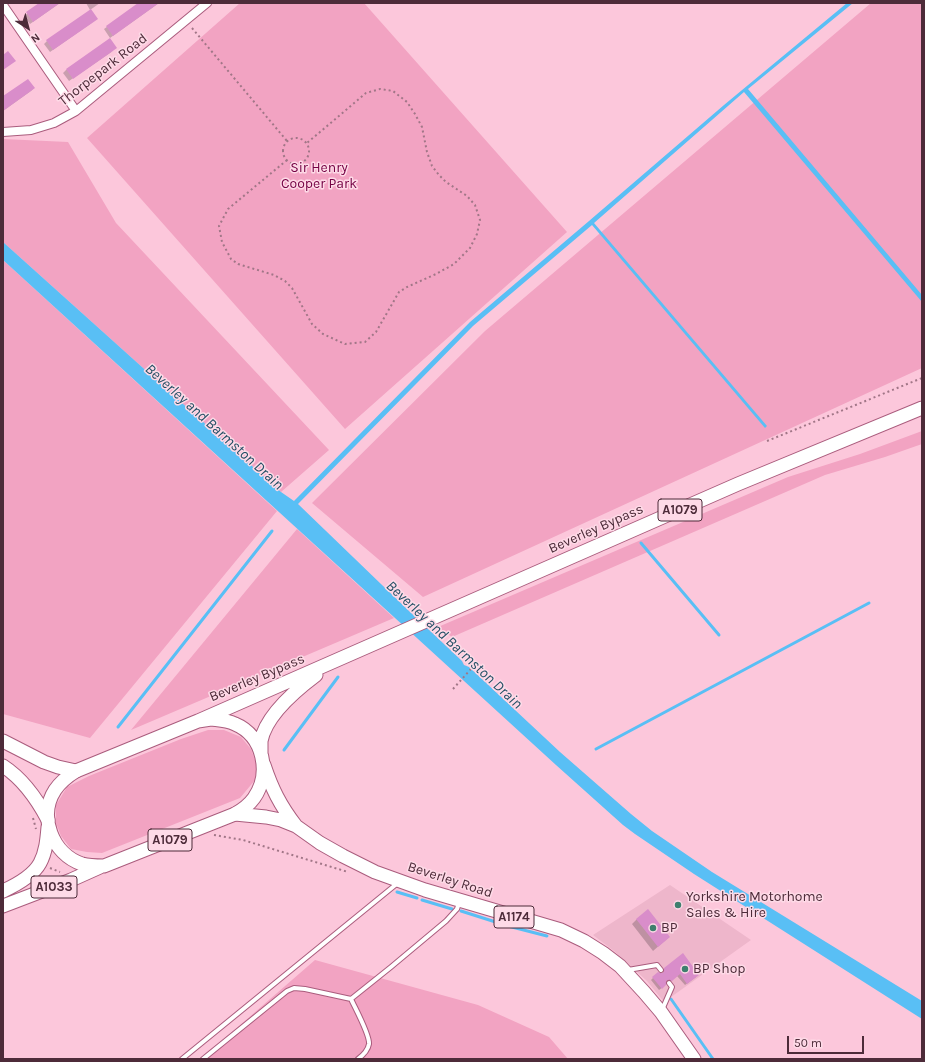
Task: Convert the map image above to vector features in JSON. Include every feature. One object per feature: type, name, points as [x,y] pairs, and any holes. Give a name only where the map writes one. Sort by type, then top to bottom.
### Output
[{"type":"main road","name":"Beverley Bypass","points":[[198,722],[738,484],[922,408]]},
{"type":"main road","name":"Beverley Bypass","points":[[262,759],[261,742],[264,732],[271,719],[280,707],[328,665]]},
{"type":"main road","points":[[48,823],[50,800],[54,791],[67,776],[198,722],[210,719],[224,720],[236,724],[247,732],[256,742],[262,759]]},
{"type":"main road","points":[[3,741],[44,762],[76,771]]},
{"type":"main road","name":"A1079","points":[[3,766],[19,779],[40,806],[52,836],[64,853],[73,860],[82,864],[104,866],[235,814],[246,808],[254,799],[260,788],[263,777],[262,759]]},
{"type":"main road","name":"Beverley Road","points":[[262,759],[276,797],[296,826]]},
{"type":"main road","name":"Beverley Road","points":[[235,814],[281,820],[296,826],[320,843],[375,872],[460,900],[561,930],[584,941],[603,953],[624,971],[644,992],[661,1012],[694,1059]]},
{"type":"main road","name":"A1033","points":[[3,891],[21,881],[40,863],[47,841],[48,823]]},
{"type":"main road","name":"A1033","points":[[3,906],[104,866]]},
{"type":"street","name":"Thorpepark Road","points":[[3,132],[31,130],[54,123],[76,111],[186,20],[202,4]]},
{"type":"street","points":[[3,5],[76,111]]},
{"type":"lane","points":[[182,1059],[401,881]]},
{"type":"lane","points":[[351,999],[446,921],[457,909],[460,900]]},
{"type":"lane","points":[[624,971],[658,965],[661,970]]},
{"type":"lane","points":[[661,1012],[672,987],[669,983]]},
{"type":"lane","points":[[203,1059],[287,991],[294,988],[351,999]]},
{"type":"lane","points":[[351,999],[368,1036],[369,1044],[358,1059]]},
{"type":"path","points":[[186,20],[287,141]]},
{"type":"path","points":[[287,160],[228,209],[219,226],[222,242],[231,259],[238,264],[274,275],[285,281],[292,288],[312,324],[323,334],[345,344],[365,342],[376,332],[399,292],[406,287],[454,264],[470,248],[477,234],[480,220],[475,205],[467,196],[442,178],[432,166],[427,152],[422,126],[407,102],[393,91],[380,89],[366,93],[307,144]]},
{"type":"path","points":[[295,138],[304,140],[307,144],[309,152],[308,156],[302,162],[294,164],[287,160],[283,152],[283,148],[287,141],[295,138]]},
{"type":"path","points":[[767,441],[922,378]]},
{"type":"path","points":[[453,689],[478,661]]},
{"type":"path","points":[[33,816],[36,830]]},
{"type":"path","points":[[212,834],[243,840],[350,873]]},
{"type":"path","points":[[40,863],[64,874],[70,880]]},
{"type":"shaded area","points":[[670,885],[751,940],[664,1002],[647,981],[614,951],[593,935]]},
{"type":"green space","name":"Sir Henry Cooper Park","points":[[240,3],[364,3],[567,232],[345,429],[87,138]]},
{"type":"green space","points":[[871,3],[922,3],[922,368],[423,597],[312,503],[485,331]]},
{"type":"green space","points":[[3,139],[68,142],[116,223],[329,450],[281,492],[3,242]]},
{"type":"green space","points":[[3,260],[277,511],[90,738],[3,714]]},
{"type":"green space","points":[[922,431],[922,444],[825,475],[452,637],[438,627],[788,477],[860,454]]},
{"type":"green space","points":[[297,529],[394,618],[131,730]]},
{"type":"green space","points":[[208,730],[224,730],[241,737],[251,749],[257,765],[255,780],[240,798],[102,853],[71,849],[61,836],[56,823],[56,805],[67,787],[89,776],[181,739]]},
{"type":"green space","points":[[315,960],[478,1005],[549,1037],[568,1059],[201,1059]]},
{"type":"water","points":[[847,3],[853,3],[748,89],[922,295],[922,302],[744,92],[594,223],[767,426],[765,428],[592,225],[473,326],[298,504],[462,661],[464,665],[469,667],[560,752],[631,814],[652,831],[712,872],[922,1001],[922,1019],[694,874],[623,825],[3,260],[3,242],[281,492],[294,501],[470,322],[724,105]]},
{"type":"building","points":[[39,3],[60,3],[33,22],[26,12]]},
{"type":"building","points":[[138,3],[159,3],[113,36],[106,26]]},
{"type":"building","points":[[91,9],[98,19],[53,50],[46,40]]},
{"type":"building","points":[[110,38],[117,48],[73,79],[66,69]]},
{"type":"building","points":[[8,51],[16,61],[3,70],[3,55]]},
{"type":"building","points":[[28,79],[35,88],[3,111],[3,96]]},
{"type":"building","name":"BP","points":[[648,909],[670,937],[658,947],[636,919]]},
{"type":"building","points":[[683,953],[699,975],[687,984],[680,974],[672,981],[667,980],[666,985],[662,989],[652,977],[658,972],[663,973],[664,968]]},
{"type":"waterway","points":[[118,727],[272,531]]},
{"type":"waterway","points":[[641,543],[719,635]]},
{"type":"waterway","points":[[596,749],[869,603]]},
{"type":"waterway","points":[[284,750],[338,677]]},
{"type":"waterway","points":[[397,892],[417,898]]},
{"type":"waterway","points":[[422,900],[452,909]]},
{"type":"waterway","points":[[461,911],[505,925]]},
{"type":"waterway","points":[[508,926],[547,936]]},
{"type":"waterway","points":[[671,999],[713,1059]]},
{"type":"place","name":"Yorkshire Motorhome Sales & Hire","points":[[678,905]]},
{"type":"place","name":"BP","points":[[653,928]]},
{"type":"place","name":"BP Shop","points":[[685,969]]},
{"type":"water label","name":"Beverley and Barmston Drain","points":[[214,427]]},
{"type":"water label","name":"Beverley and Barmston Drain","points":[[454,645]]}]
